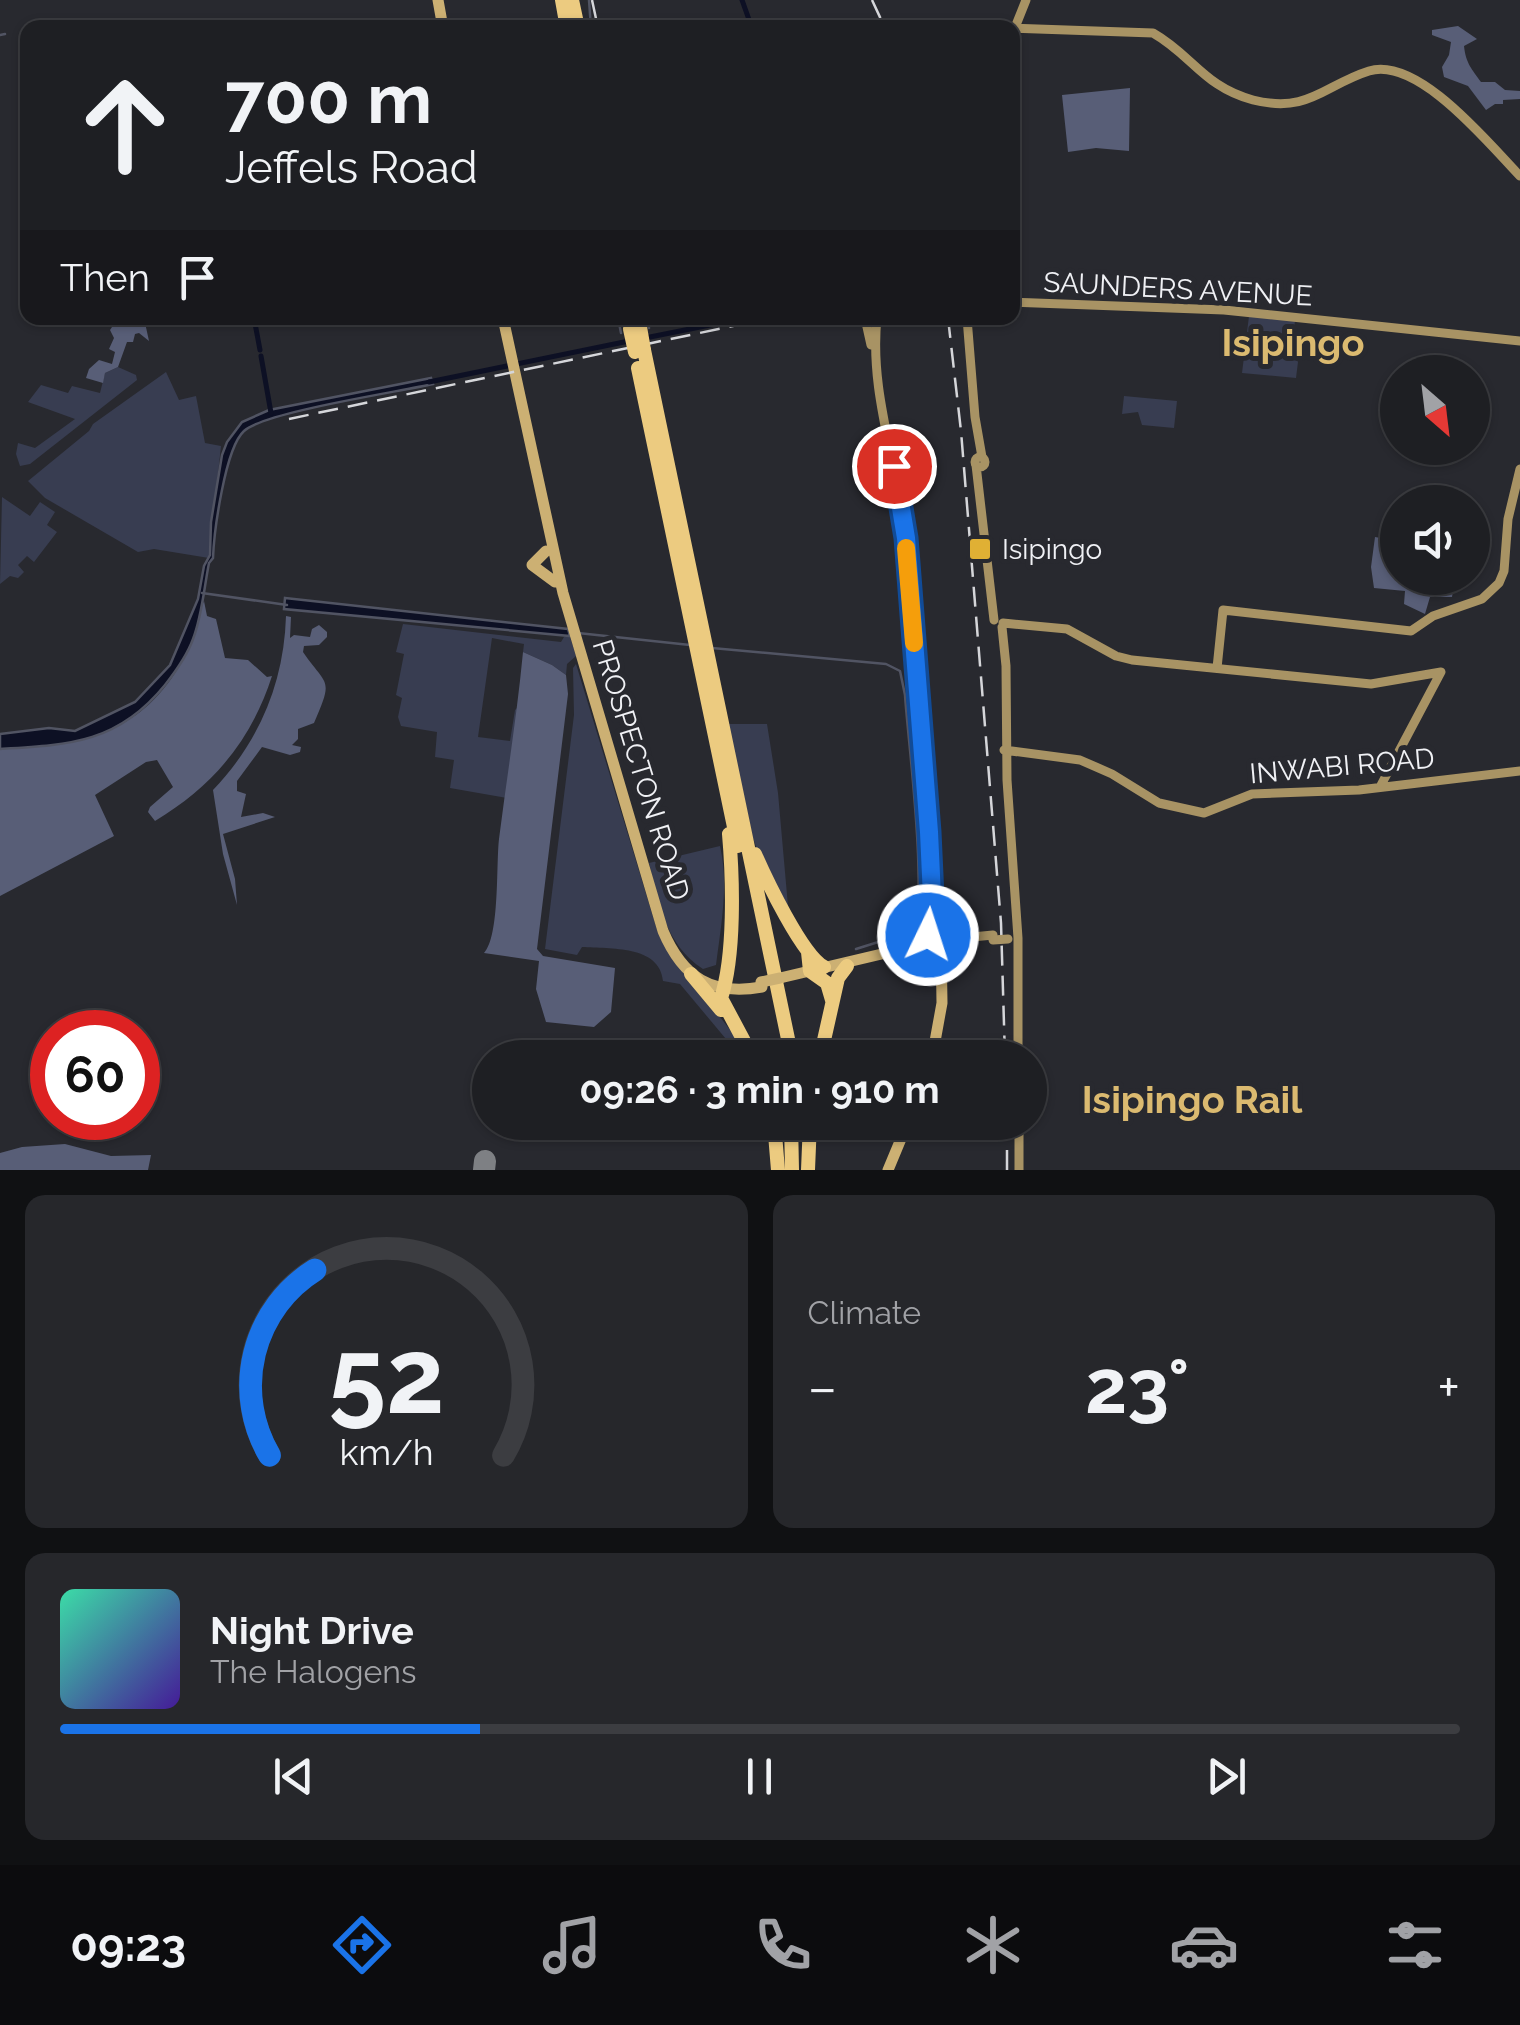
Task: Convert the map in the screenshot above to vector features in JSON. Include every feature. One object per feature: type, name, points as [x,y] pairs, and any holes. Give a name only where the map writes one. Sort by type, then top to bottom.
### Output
[{"type":"highway","points":[[634,325],[788,1040]]},
{"type":"highway","points":[[640,351],[778,1040]]},
{"type":"highway","points":[[724,780],[732,878],[721,1002],[742,1040]]},
{"type":"highway","points":[[742,821],[765,876],[816,963],[816,971],[827,982],[832,1000]]},
{"type":"highway","points":[[710,978],[726,965]]},
{"type":"highway","points":[[824,1040],[832,1000],[846,966]]},
{"type":"highway","points":[[692,974],[731,1022]]},
{"type":"highway","points":[[776,1140],[778,1170]]},
{"type":"highway","points":[[791,1140],[792,1170]]},
{"type":"highway","points":[[802,1140],[805,1170]]},
{"type":"highway","points":[[805,1170],[808,1140]]},
{"type":"main road","points":[[503,325],[559,588]]},
{"type":"main road","points":[[548,536],[546,550],[532,565],[559,588]]},
{"type":"main road","name":"PROSPECTON ROAD","points":[[559,588],[660,920],[678,957],[692,974],[725,986],[762,984],[909,946],[938,944]]},
{"type":"main road","points":[[909,946],[925,938],[933,919]]},
{"type":"main road","points":[[936,1040],[942,1003],[938,944]]},
{"type":"main road","name":"PROSPECTON ROAD","points":[[816,971],[938,944]]},
{"type":"main road","name":"PROSPECTON ROAD","points":[[678,957],[725,986]]},
{"type":"main road","points":[[888,1170],[900,1140]]},
{"type":"street","points":[[1020,28],[1153,33],[1212,83],[1268,102],[1313,98],[1372,70],[1400,72],[1439,96],[1520,176]]},
{"type":"street","name":"SAUNDERS AVENUE","points":[[1020,302],[1224,310],[1520,341]]},
{"type":"street","points":[[867,325],[903,510],[938,944]]},
{"type":"street","points":[[874,358],[876,325]]},
{"type":"street","points":[[968,325],[975,417],[972,430],[1006,666],[1017,1040]]},
{"type":"street","points":[[1217,668],[1223,610],[1411,631],[1433,616],[1482,599],[1503,575],[1520,469]]},
{"type":"street","points":[[999,623],[1067,630],[1120,658],[1371,684],[1441,672],[1380,787]]},
{"type":"street","name":"INWABI ROAD","points":[[1006,750],[1080,760],[1159,802],[1198,812],[1252,794],[1380,787],[1520,771]]},
{"type":"street","points":[[929,832],[938,944]]},
{"type":"street","name":"PROSPECTON ROAD","points":[[938,944],[1013,936]]},
{"type":"street","points":[[1018,1140],[1019,1170]]},
{"type":"shaded area","points":[[1458,26],[1477,39],[1464,46],[1468,62],[1481,82],[1495,82],[1505,90],[1520,91],[1520,99],[1503,100],[1503,104],[1486,110],[1468,86],[1444,77],[1442,67],[1451,42],[1432,35],[1432,30]]},
{"type":"shaded area","points":[[1130,88],[1129,151],[1096,148],[1068,152],[1062,95]]},
{"type":"shaded area","points":[[1249,316],[1295,320],[1292,352],[1298,362],[1296,378],[1242,373]]},
{"type":"shaded area","points":[[113,325],[146,325],[149,341],[135,334],[133,342],[127,342],[118,367],[105,373],[103,383],[86,378],[99,360],[112,364],[115,352],[109,349],[114,338],[110,330]]},
{"type":"shaded area","points":[[118,367],[136,375],[137,380],[30,464],[20,466],[18,443],[35,448],[75,419],[28,402],[41,385],[68,393],[72,386],[100,393],[105,373]]},
{"type":"shaded area","points":[[166,372],[179,400],[196,396],[205,443],[221,446],[209,558],[154,549],[138,552],[45,498],[28,481],[93,424]]},
{"type":"shaded area","points":[[431,378],[433,384],[303,410],[244,431],[226,472],[213,558],[196,630],[169,680],[147,704],[111,730],[71,742],[0,749],[0,734],[49,728],[75,731],[135,702],[170,665],[198,599],[210,555],[222,455],[242,422],[269,410]]},
{"type":"shaded area","points":[[1124,396],[1177,401],[1174,428],[1142,425],[1138,412],[1122,414]]},
{"type":"shaded area","points":[[2,497],[30,516],[40,502],[55,512],[47,525],[57,532],[34,562],[27,556],[18,565],[24,572],[18,578],[10,576],[0,584]]},
{"type":"shaded area","points":[[1375,537],[1380,538],[1380,589],[1374,588],[1371,567]]},
{"type":"shaded area","points":[[1405,595],[1452,595],[1430,597],[1425,614],[1404,604]]},
{"type":"shaded area","points":[[285,598],[568,629],[570,636],[284,609]]},
{"type":"shaded area","points":[[204,601],[207,616],[216,619],[225,658],[248,660],[267,677],[272,676],[241,741],[195,793],[155,821],[148,812],[150,807],[173,787],[157,760],[146,762],[95,795],[114,836],[0,896],[0,749],[76,741],[120,725],[140,712],[175,673]]},
{"type":"shaded area","points":[[286,616],[291,617],[290,638],[310,637],[312,629],[319,625],[327,632],[319,645],[304,646],[303,652],[326,690],[314,723],[298,729],[298,739],[292,745],[301,747],[300,752],[290,755],[262,747],[237,781],[237,791],[246,794],[241,817],[263,813],[275,817],[223,834],[235,879],[237,905],[223,854],[213,790],[244,752],[266,710],[280,665]]},
{"type":"shaded area","points":[[403,624],[561,642],[570,636],[576,656],[567,664],[566,675],[523,652],[524,644],[492,638],[478,737],[510,741],[518,707],[507,798],[450,788],[454,760],[435,757],[437,732],[401,726],[398,717],[402,698],[396,695],[404,654],[396,652]]},
{"type":"shaded area","points":[[523,652],[566,675],[568,694],[537,949],[543,956],[615,968],[611,1012],[594,1027],[546,1022],[536,989],[539,961],[484,953],[493,932],[499,839]]},
{"type":"shaded area","points":[[576,664],[658,933],[737,1040],[727,1040],[680,984],[663,981],[660,969],[643,955],[606,948],[582,947],[577,955],[545,949],[574,715]]},
{"type":"shaded area","points":[[728,724],[767,724],[778,793],[788,906],[761,861],[753,838]]},
{"type":"shaded area","points":[[720,846],[724,890],[716,965],[703,969],[672,935],[660,908],[649,863]]},
{"type":"shaded area","points":[[65,1144],[111,1156],[151,1155],[148,1170],[0,1170],[0,1153]]},
{"type":"waterway","points":[[589,0],[590,20]]},
{"type":"waterway","points":[[742,0],[749,20]]},
{"type":"waterway","points":[[0,35],[5,34]]},
{"type":"waterway","points":[[255,325],[260,350]]},
{"type":"waterway","points":[[619,325],[621,333]]},
{"type":"waterway","points":[[645,338],[710,325]]},
{"type":"waterway","points":[[429,382],[629,341]]},
{"type":"waterway","points":[[261,356],[271,413]]},
{"type":"waterway","points":[[202,593],[287,605]]},
{"type":"waterway","points":[[578,633],[690,645]]},
{"type":"waterway","points":[[712,648],[886,664],[900,671],[916,820],[916,917],[910,932],[856,949]]},
{"type":"runway","points":[[484,1170],[485,1161]]},
{"type":"railway","points":[[592,0],[596,20]]},
{"type":"railway","points":[[872,0],[881,20]]},
{"type":"railway","points":[[289,419],[738,325]]},
{"type":"railway","points":[[949,325],[1001,923],[1004,1040]]},
{"type":"railway","points":[[1007,1140],[1007,1170]]},
{"type":"slow traffic","points":[[906,548],[914,643]]},
{"type":"place","name":"Isipingo","points":[[980,549]]},
{"type":"district","name":"Isipingo","points":[[1293,342]]},
{"type":"district","name":"Isipingo Rail","points":[[1192,1099]]},
{"type":"route","points":[[894,466],[906,538],[929,832],[933,919],[928,935]]}]
